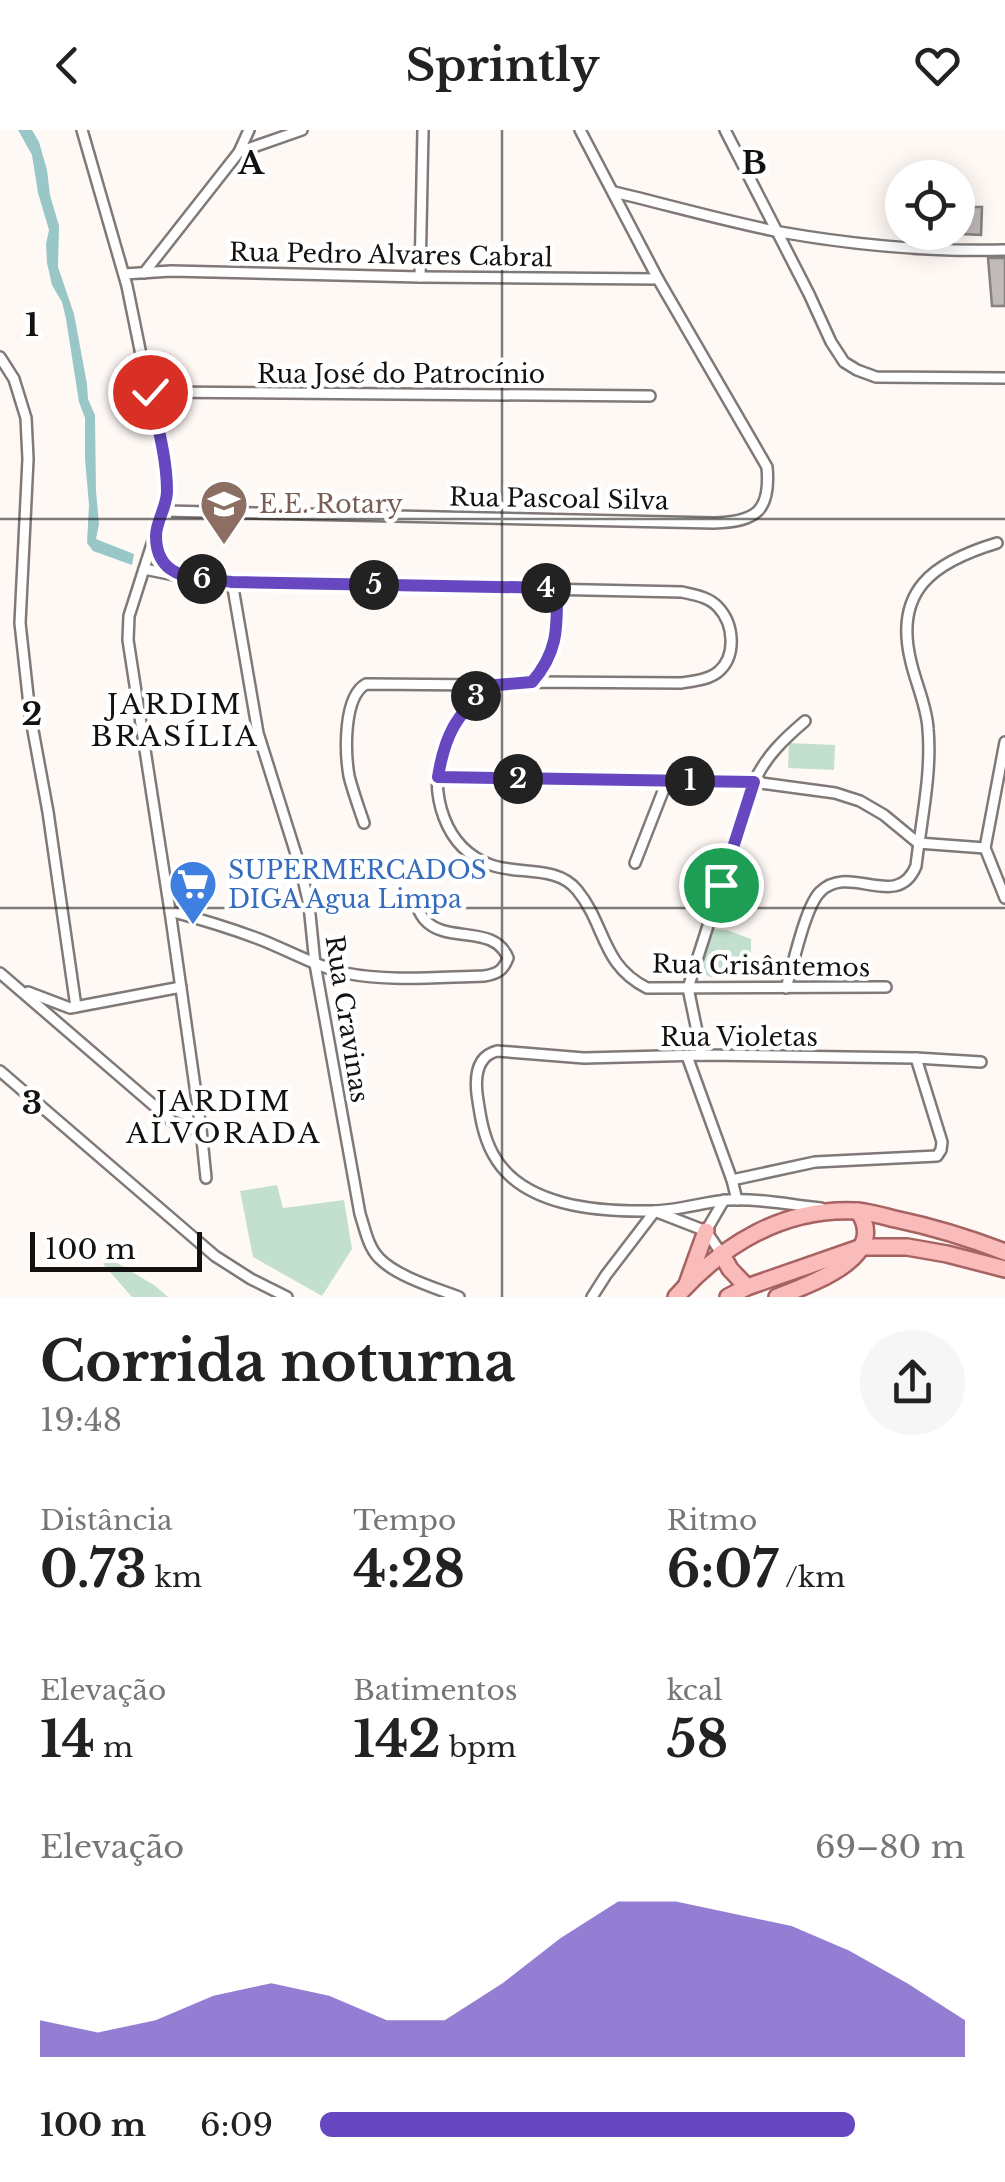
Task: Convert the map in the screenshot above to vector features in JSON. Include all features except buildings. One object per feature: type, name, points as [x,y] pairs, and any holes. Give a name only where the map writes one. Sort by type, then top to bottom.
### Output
[{"type":"main road","points":[[777,1297],[829,1275],[849,1261],[862,1247],[866,1227],[858,1211]]},
{"type":"main road","points":[[682,1291],[721,1253],[784,1221],[813,1214],[858,1211],[956,1234],[1005,1252]]},
{"type":"main road","points":[[682,1291],[706,1232]]},
{"type":"main road","points":[[728,1297],[862,1247],[908,1247],[1005,1269]]},
{"type":"main road","points":[[721,1253],[747,1287]]},
{"type":"street","points":[[82,130],[124,274],[166,477],[164,511],[129,616],[128,640],[206,1178]]},
{"type":"street","points":[[144,272],[239,152],[249,130]]},
{"type":"street","points":[[239,152],[302,130]]},
{"type":"street","points":[[420,277],[423,130]]},
{"type":"street","points":[[580,130],[658,279]]},
{"type":"street","points":[[725,130],[844,362],[876,377],[1005,378]]},
{"type":"street","points":[[613,192],[828,240],[965,252],[1005,250]]},
{"type":"street","name":"Rua Pedro Alvares Cabral","points":[[124,274],[171,271],[658,279]]},
{"type":"street","name":"Rua Pascoal Silva","points":[[164,511],[714,523],[736,522],[755,515],[766,501],[767,467],[658,279]]},
{"type":"street","points":[[0,357],[14,380],[26,418],[28,459],[20,623],[73,1008],[65,1020],[74,1037]]},
{"type":"street","name":"Rua José do Patrocínio","points":[[150,392],[650,396]]},
{"type":"street","points":[[156,533],[163,558],[180,576]]},
{"type":"street","points":[[786,988],[810,908],[819,893],[831,884],[848,881],[886,887],[911,878],[916,866],[929,752],[928,724],[909,656],[909,604],[919,586],[934,572],[954,559],[997,544]]},
{"type":"street","points":[[144,569],[232,582],[682,592],[704,597],[718,606],[728,622],[732,642],[729,657],[718,672],[701,680],[485,686],[366,684],[358,688],[352,699],[347,756],[364,823]]},
{"type":"street","name":"Rua Cravinas","points":[[232,582],[258,733],[309,904],[315,964],[360,1214],[369,1244],[396,1270],[458,1297]]},
{"type":"street","points":[[532,682],[545,667],[553,648],[557,588]]},
{"type":"street","name":"Rua Crisântemos","points":[[485,686],[460,714],[442,747],[438,777],[442,816],[454,838],[472,856],[494,866],[549,873],[577,889],[614,960],[629,979],[647,988],[886,988]]},
{"type":"street","points":[[702,1055],[688,988],[754,782],[763,763],[804,720]]},
{"type":"street","points":[[1005,742],[984,848],[1005,898]]},
{"type":"street","points":[[438,777],[754,782],[835,792],[884,815],[918,843],[984,848]]},
{"type":"street","points":[[635,863],[667,781]]},
{"type":"street","points":[[170,911],[215,923],[346,973],[388,977],[496,974],[504,968],[508,958],[504,948],[492,940],[445,932],[430,925],[421,916],[414,897]]},
{"type":"street","points":[[0,973],[173,1122],[201,1129]]},
{"type":"street","points":[[20,989],[73,1008],[181,987]]},
{"type":"street","name":"Rua Violetas","points":[[655,1211],[577,1206],[544,1198],[516,1181],[494,1156],[480,1119],[476,1084],[480,1064],[488,1054],[981,1062]]},
{"type":"street","points":[[686,1056],[736,1200]]},
{"type":"street","points":[[732,1180],[816,1162],[937,1156],[942,1150],[941,1135],[916,1058]]},
{"type":"street","points":[[0,1071],[215,1256],[250,1280],[287,1297]]},
{"type":"street","points":[[706,1232],[724,1200]]},
{"type":"street","points":[[592,1297],[655,1211],[724,1200],[858,1211]]},
{"type":"street","points":[[655,1211],[706,1232],[721,1253]]},
{"type":"green space","points":[[789,743],[835,745],[834,770],[788,768]]},
{"type":"green space","points":[[713,929],[751,939],[744,978],[710,977],[700,971]]},
{"type":"green space","points":[[277,1185],[283,1208],[344,1200],[352,1249],[322,1296],[253,1257],[240,1191]]},
{"type":"green space","points":[[107,1257],[168,1297],[132,1297],[103,1264]]},
{"type":"water","points":[[18,130],[32,130],[39,142],[59,226],[58,267],[74,314],[88,399],[95,415],[99,524],[96,539],[134,554],[132,565],[93,551],[87,543],[85,418],[62,302],[52,285],[47,263],[49,230],[32,155]]},
{"type":"place","name":"E.E. Rotary","points":[[224,546]]},
{"type":"place","name":"SUPERMERCADOS DIGA Agua Limpa","points":[[193,926]]},
{"type":"district","name":"JARDIM BRASÍLIA","points":[[175,720]]},
{"type":"district","name":"JARDIM ALVORADA","points":[[224,1117]]},
{"type":"route","points":[[150,392],[167,497],[156,533],[170,568],[180,576],[232,582],[557,588],[556,630],[545,667],[532,682],[485,686],[460,714],[442,747],[438,777],[754,782],[721,885]]}]
